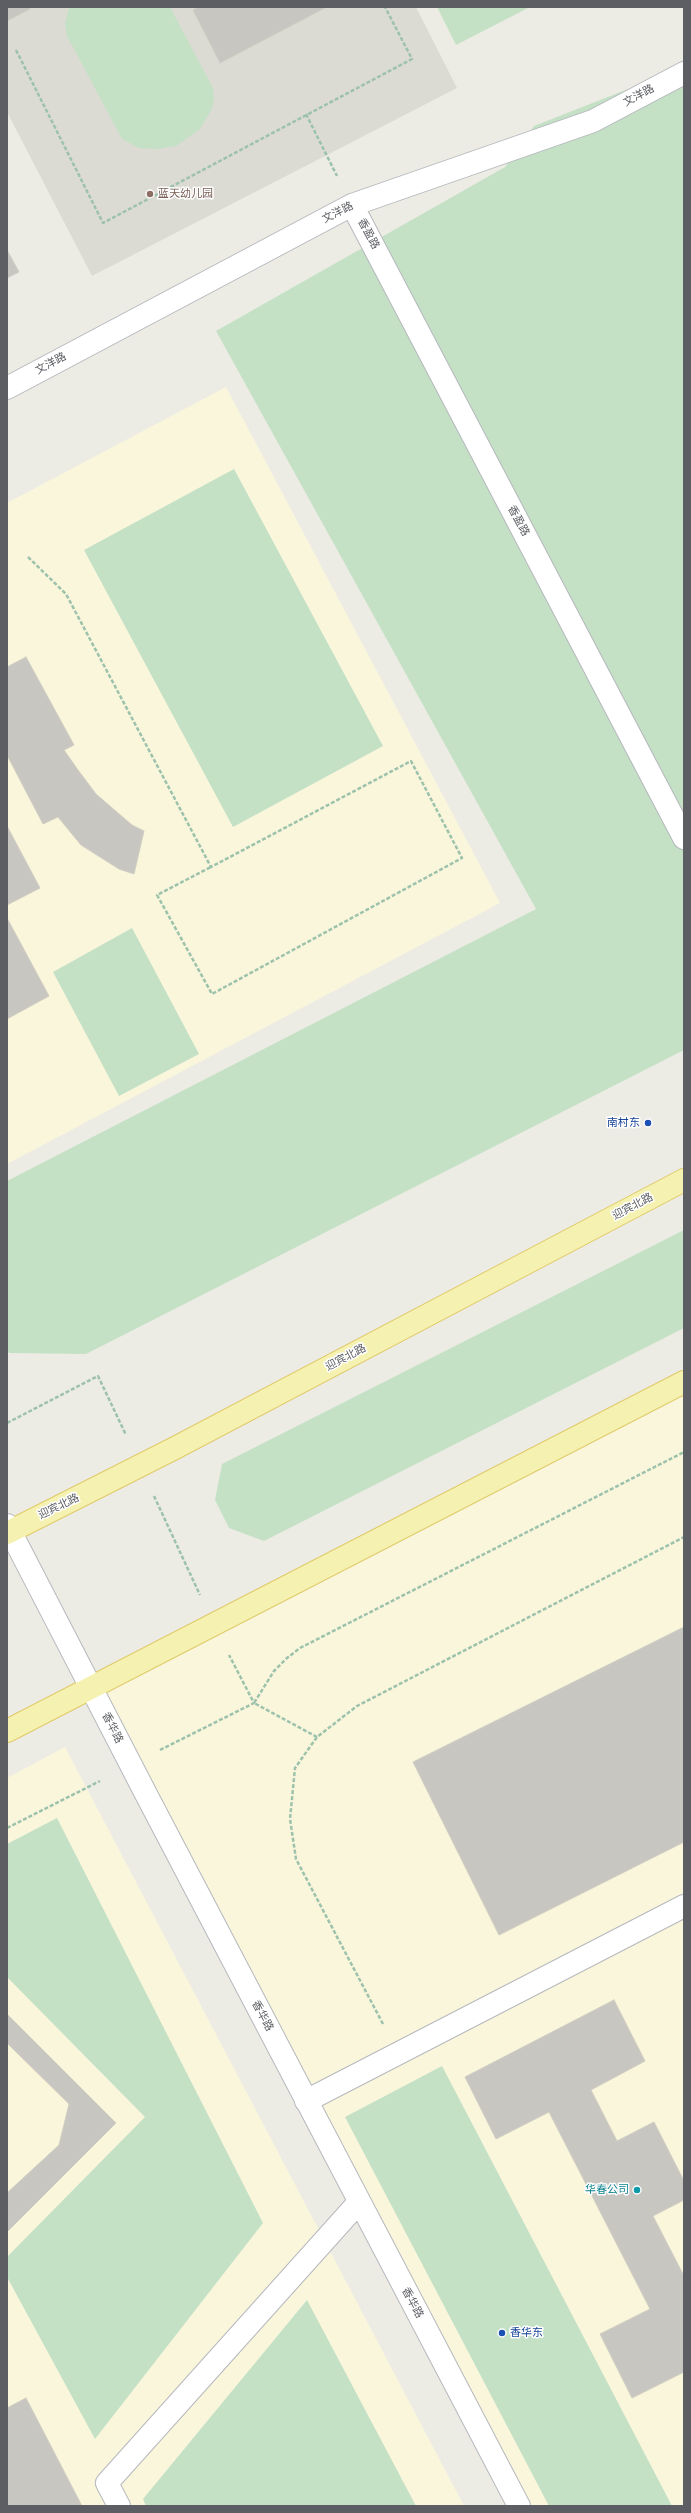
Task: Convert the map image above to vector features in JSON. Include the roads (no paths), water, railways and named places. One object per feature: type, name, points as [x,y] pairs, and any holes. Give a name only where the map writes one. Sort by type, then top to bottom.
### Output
[{"type":"main road","name":"迎宾北路","points":[[8,1529],[141,1466],[684,1180]]},
{"type":"main road","points":[[7,1731],[684,1382]]},
{"type":"street","name":"文洋路","points":[[7,388],[352,204],[593,121],[684,73]]},
{"type":"street","name":"香盈路","points":[[352,204],[684,838]]},
{"type":"street","name":"香华路","points":[[8,1529],[519,2506]]},
{"type":"street","points":[[306,2101],[684,1906]]},
{"type":"street","points":[[119,2506],[107,2483],[359,2202]]},
{"type":"place","name":"蓝天幼儿园","points":[[150,194]]},
{"type":"place","name":"南村东","points":[[648,1123]]},
{"type":"place","name":"华春公司","points":[[637,2190]]},
{"type":"place","name":"香华东","points":[[502,2333]]}]
